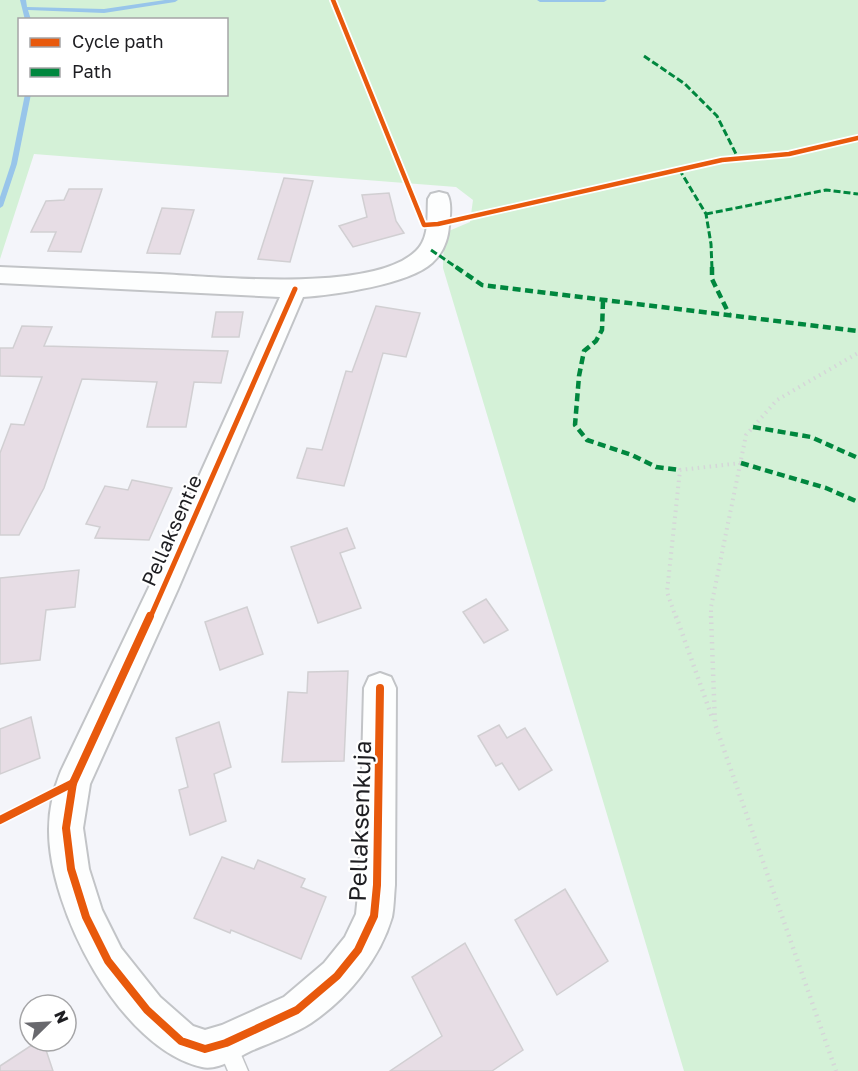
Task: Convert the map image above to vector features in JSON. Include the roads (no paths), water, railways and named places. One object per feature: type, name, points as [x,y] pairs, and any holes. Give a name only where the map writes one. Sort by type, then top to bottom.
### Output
[{"type":"street","points":[[0,275],[295,289],[340,286],[420,261],[431,250],[436,236],[439,199]]},
{"type":"street","name":"Pellaksentie","points":[[73,783],[163,589],[295,289]]},
{"type":"street","name":"Pellaksenkuja","points":[[73,783],[66,828],[71,869],[86,917],[108,961],[147,1010],[181,1041],[232,1057],[297,1010],[337,976],[358,950],[374,916],[377,885],[380,688]]},
{"type":"waterway","points":[[23,0],[25,8]]},
{"type":"waterway","points":[[25,8],[104,11],[175,0]]},
{"type":"waterway","points":[[540,0],[604,0]]},
{"type":"waterway","points":[[25,8],[28,18]]},
{"type":"waterway","points":[[0,206],[14,164],[28,96]]}]
